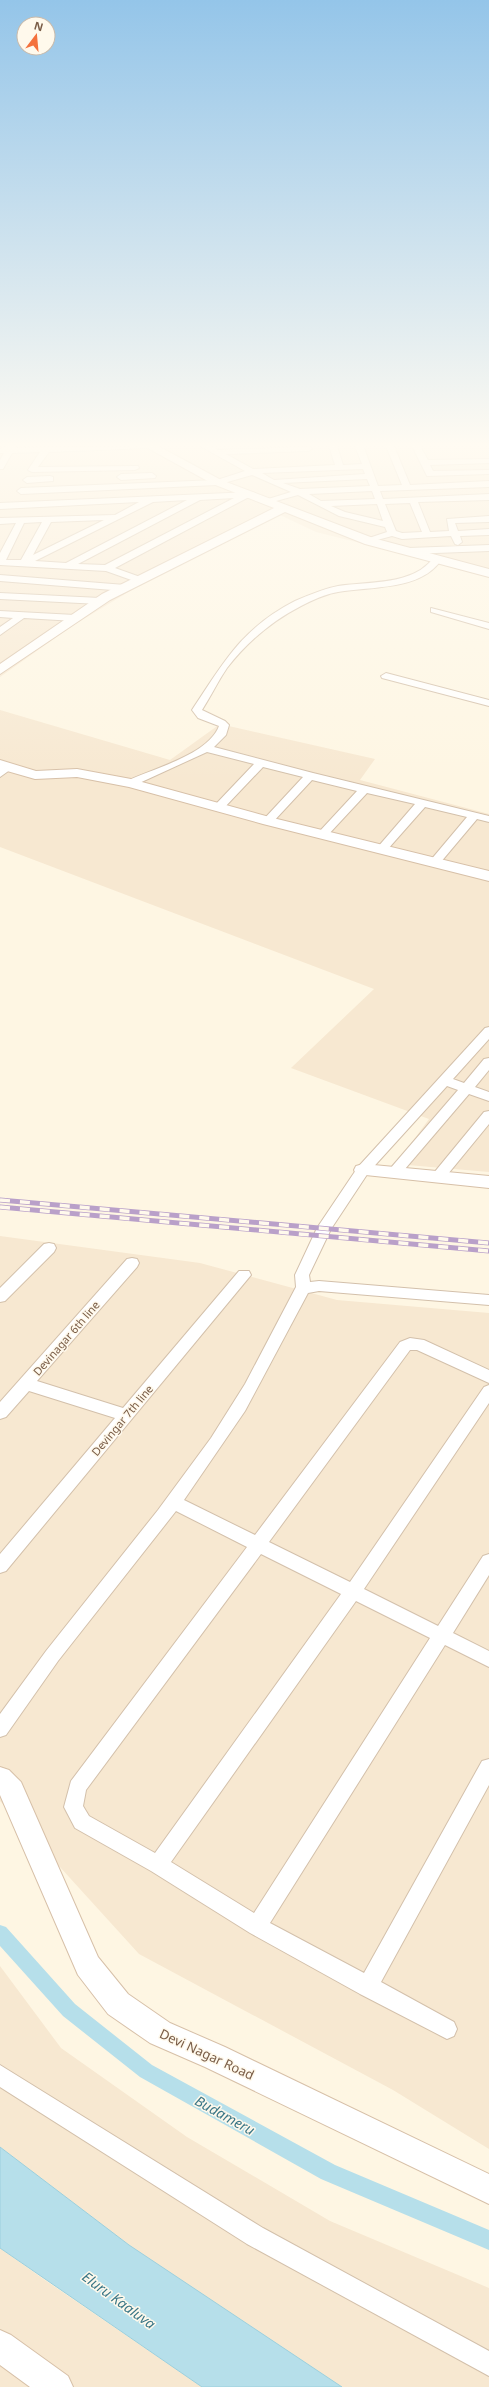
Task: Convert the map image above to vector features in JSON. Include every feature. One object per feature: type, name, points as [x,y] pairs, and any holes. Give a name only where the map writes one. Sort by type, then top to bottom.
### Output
[{"type":"street","points":[[2,557],[0,562],[24,562],[107,568],[140,580]]},
{"type":"street","points":[[24,562],[27,557]]},
{"type":"street","points":[[24,562],[34,557]]},
{"type":"street","points":[[68,565],[83,557]]},
{"type":"street","points":[[107,568],[128,557]]},
{"type":"street","points":[[0,670],[100,601],[185,557]]},
{"type":"street","points":[[431,557],[489,573]]},
{"type":"street","points":[[131,784],[143,777],[183,762],[206,748],[222,732],[224,725],[201,715],[197,710],[227,661],[260,627],[290,609],[325,592],[341,587],[406,579],[436,566],[437,559]]},
{"type":"street","points":[[0,578],[125,588]]},
{"type":"street","points":[[0,596],[100,601]]},
{"type":"street","points":[[434,610],[489,626]]},
{"type":"street","points":[[0,614],[75,618]]},
{"type":"street","points":[[0,632],[22,615]]},
{"type":"street","points":[[386,676],[489,703]]},
{"type":"street","points":[[206,748],[310,776],[489,819]]},
{"type":"street","points":[[219,807],[261,763]]},
{"type":"street","points":[[3,768],[35,775],[77,773],[131,784],[268,821],[436,861],[489,876]]},
{"type":"street","points":[[268,821],[310,776]]},
{"type":"street","points":[[323,834],[365,789]]},
{"type":"street","points":[[383,848],[422,803]]},
{"type":"street","points":[[436,861],[474,816]]},
{"type":"street","points":[[0,1729],[23,1695],[108,1582],[172,1502],[217,1442],[246,1395],[298,1297],[302,1275],[324,1228],[363,1170],[489,1032]]},
{"type":"street","points":[[394,1173],[465,1088],[489,1062]]},
{"type":"street","points":[[444,1080],[489,1098]]},
{"type":"street","points":[[438,1177],[489,1115]]},
{"type":"street","points":[[363,1170],[438,1177],[487,1179]]},
{"type":"street","points":[[0,1298],[49,1248]]},
{"type":"street","name":"Devinagar 6th line","points":[[3,1406],[26,1384],[132,1263]]},
{"type":"street","name":"Devingar 7th line","points":[[0,1566],[244,1275]]},
{"type":"street","points":[[298,1297],[319,1286],[489,1300]]},
{"type":"street","points":[[447,2029],[366,1987],[256,1926],[158,1865],[82,1822],[73,1807],[78,1787],[405,1346],[410,1344],[419,1344],[489,1377]]},
{"type":"street","points":[[26,1384],[126,1416]]},
{"type":"street","points":[[158,1865],[353,1591],[489,1391]]},
{"type":"street","points":[[172,1502],[489,1659]]},
{"type":"street","points":[[256,1926],[489,1561]]},
{"type":"street","points":[[366,1987],[489,1767]]},
{"type":"street","name":"Devi Nagar Road","points":[[0,1778],[12,1790],[88,1966],[118,2004],[160,2033],[214,2057],[489,2189]]},
{"type":"street","points":[[0,2075],[255,2236],[489,2364]]},
{"type":"street","points":[[0,2346],[57,2387]]},
{"type":"shaded area","points":[[0,557],[191,557],[160,573],[72,626],[0,677]]},
{"type":"shaded area","points":[[418,557],[489,557],[489,575]]},
{"type":"shaded area","points":[[0,710],[170,760],[220,724],[375,759],[360,780],[489,814],[489,1172],[396,1164],[429,1119],[291,1068],[374,989],[0,847]]},
{"type":"shaded area","points":[[0,1236],[200,1263],[337,1300],[489,1313],[489,2149],[393,2090],[139,1954],[0,1801]]},
{"type":"shaded area","points":[[0,1966],[61,2048],[187,2137],[330,2221],[489,2288],[489,2387],[342,2387],[129,2245],[0,2147]]},
{"type":"shaded area","points":[[0,2248],[42,2278],[202,2387],[0,2387]]},
{"type":"water","name":"Eluru Kaaluva","points":[[0,2147],[129,2245],[342,2387],[202,2387],[0,2248]]},
{"type":"waterway","name":"Budameru","points":[[0,1933],[69,2010],[146,2071],[328,2172],[489,2240]]},
{"type":"railway","points":[[0,1200],[489,1243]]},
{"type":"railway","points":[[0,1207],[489,1251]]}]
